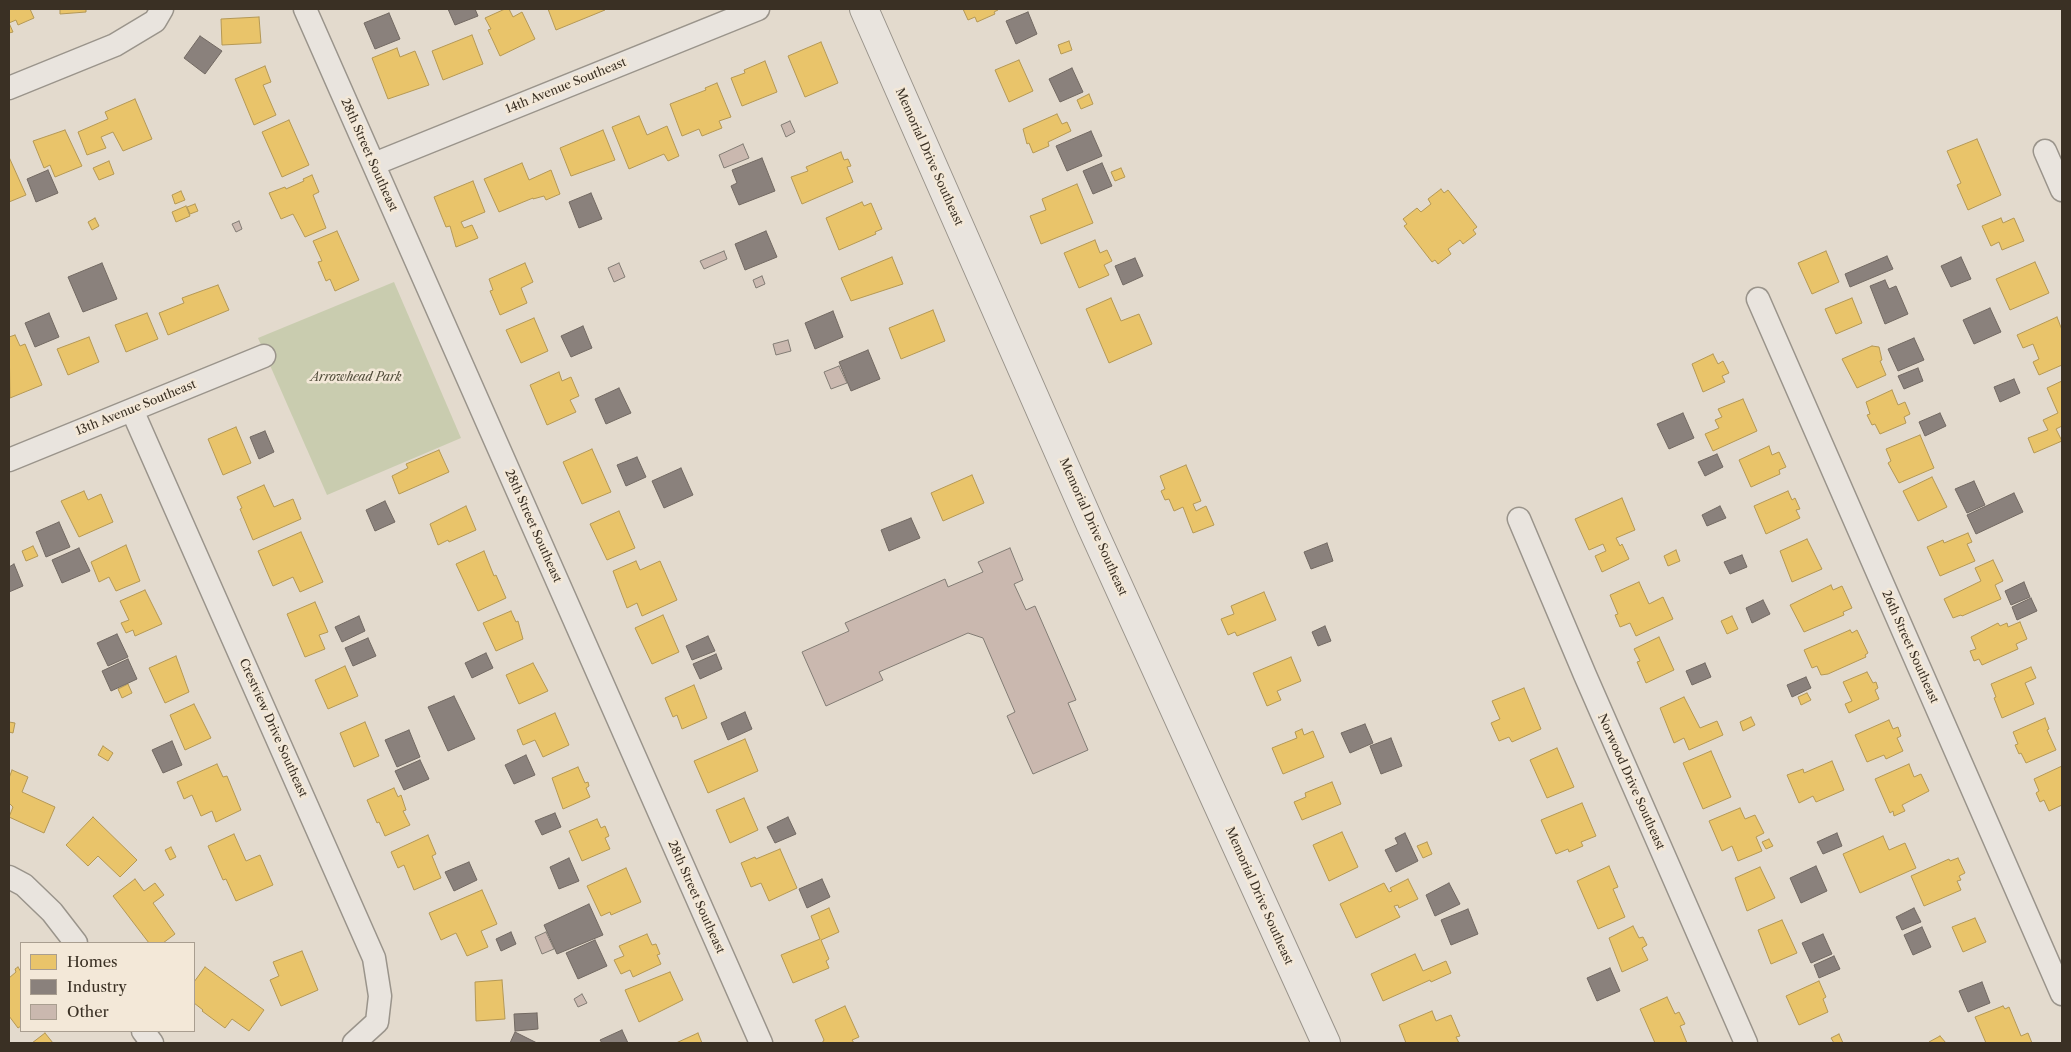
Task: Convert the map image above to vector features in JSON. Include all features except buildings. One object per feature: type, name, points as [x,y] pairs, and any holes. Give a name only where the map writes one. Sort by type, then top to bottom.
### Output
[{"type":"street","points":[[9,88],[115,45],[155,22],[162,9]]},
{"type":"street","name":"28th Street Southeast","points":[[304,9],[761,1043]]},
{"type":"street","name":"14th Avenue Southeast","points":[[374,164],[758,9]]},
{"type":"street","name":"Memorial Drive Southeast","points":[[864,9],[1092,528],[1326,1043]]},
{"type":"street","points":[[2045,151],[2062,190]]},
{"type":"street","name":"26th Street Southeast","points":[[1758,300],[2062,994]]},
{"type":"street","name":"13th Avenue Southeast","points":[[9,460],[264,356]]},
{"type":"street","name":"Crestview Drive Southeast","points":[[132,410],[374,958],[380,996],[377,1022],[354,1043]]},
{"type":"street","name":"Norwood Drive Southeast","points":[[1519,519],[1746,1043]]},
{"type":"street","points":[[9,877],[24,885],[52,912],[75,942]]},
{"type":"street","points":[[143,1032],[152,1043]]},
{"type":"green space","name":"Arrowhead Park","points":[[394,282],[461,438],[327,495],[258,338]]}]
